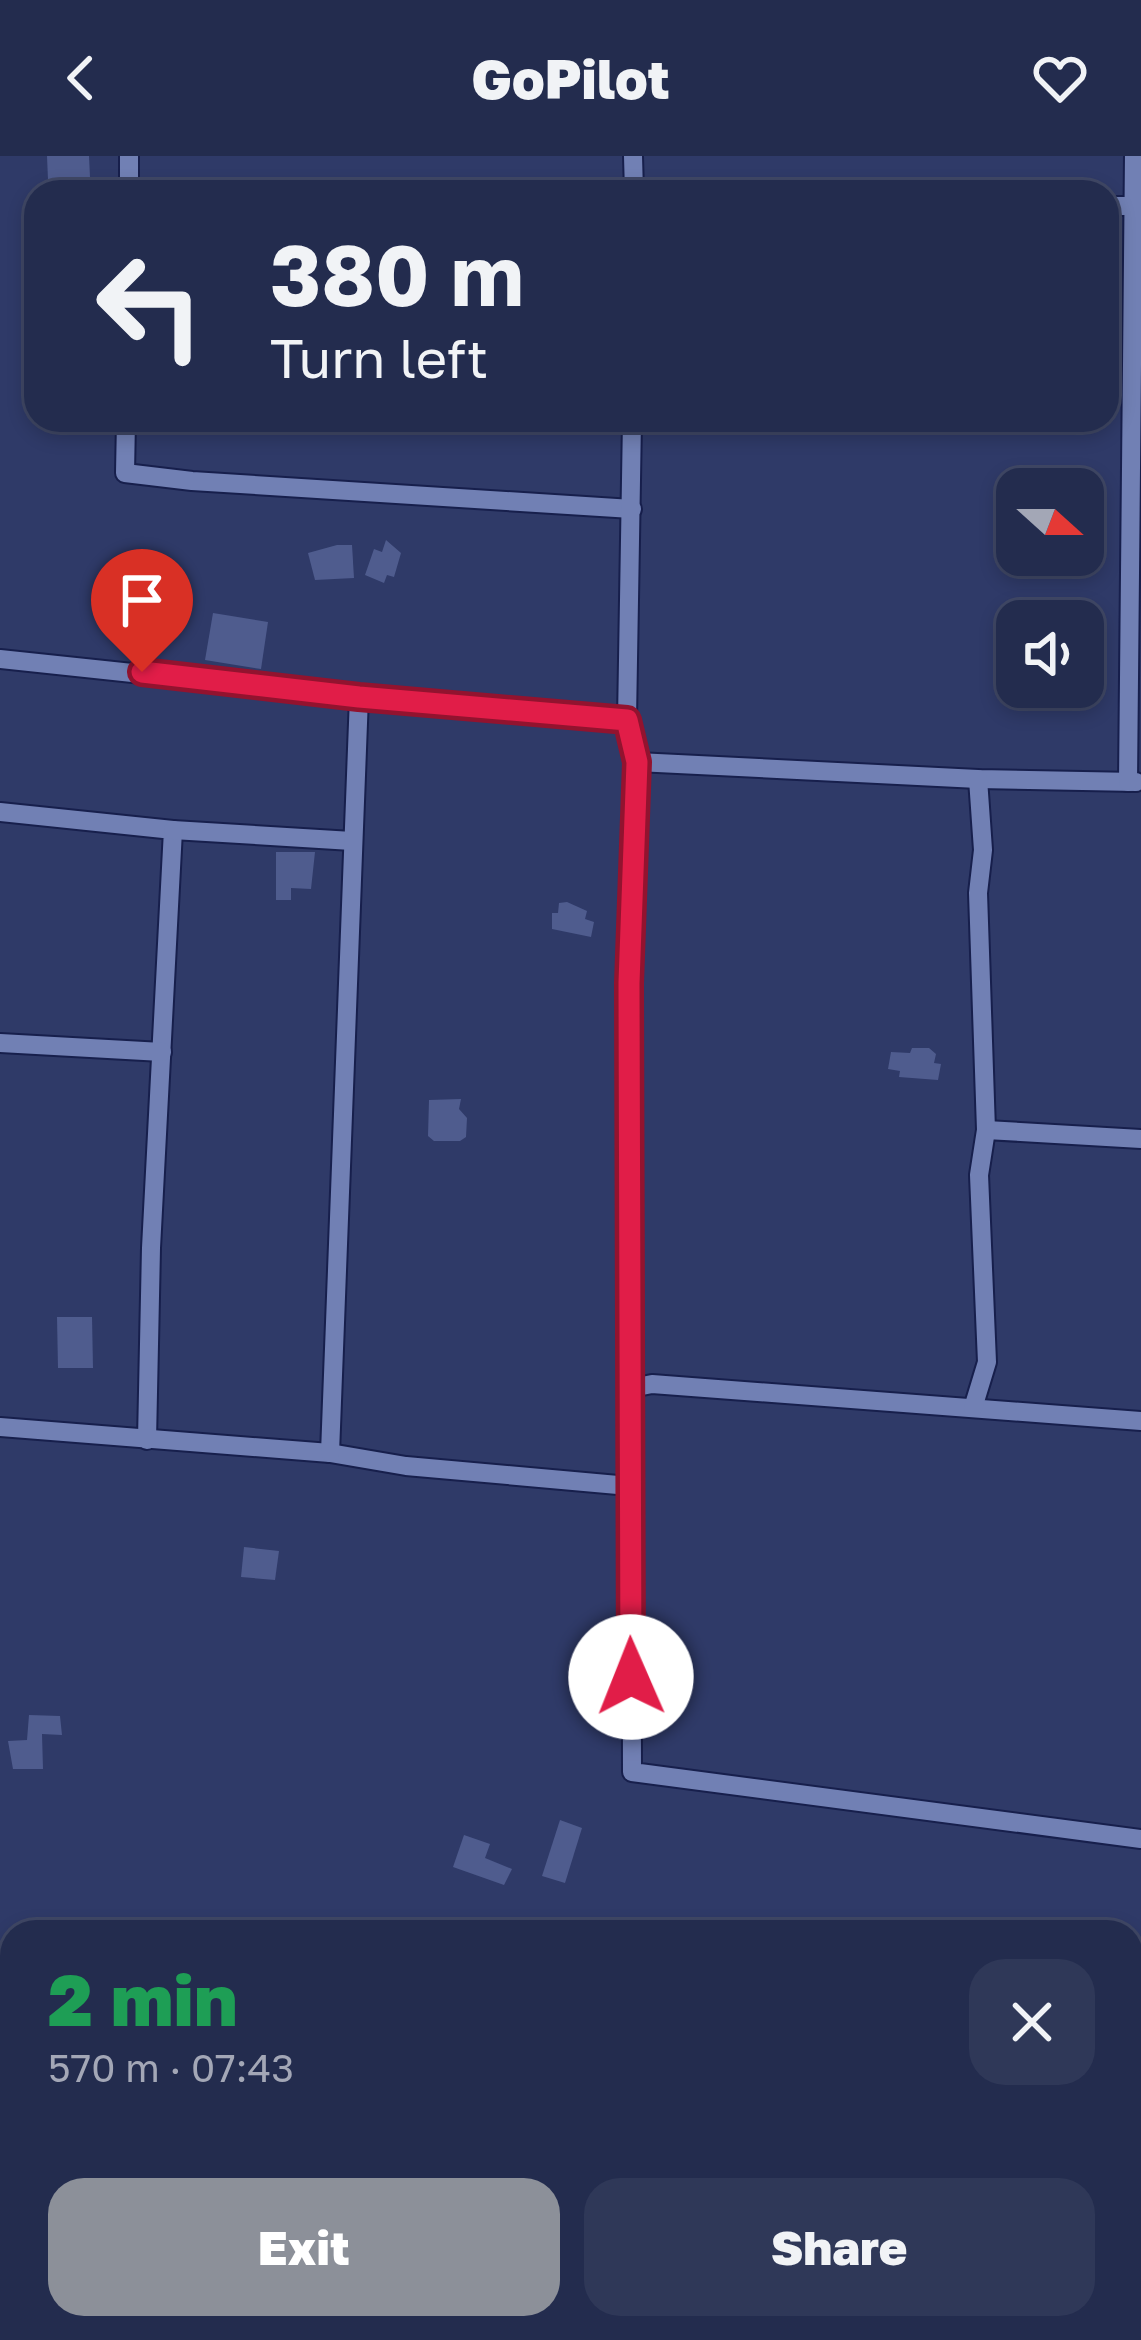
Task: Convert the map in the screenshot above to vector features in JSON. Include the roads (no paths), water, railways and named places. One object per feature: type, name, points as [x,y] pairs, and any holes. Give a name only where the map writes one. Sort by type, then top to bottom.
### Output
[{"type":"street","points":[[637,762],[1135,782],[1134,156]]},
{"type":"street","points":[[126,432],[125,472],[192,481],[632,508]]},
{"type":"street","points":[[632,432],[627,720],[637,762],[629,983],[632,1772],[1141,1839]]},
{"type":"street","points":[[0,659],[627,720]]},
{"type":"street","points":[[330,1453],[359,697]]},
{"type":"street","points":[[973,1408],[987,1362],[979,1175],[986,1130],[978,779]]},
{"type":"street","points":[[0,812],[352,842]]},
{"type":"street","points":[[147,1440],[151,1248],[173,830]]},
{"type":"street","points":[[0,1043],[162,1052]]},
{"type":"street","points":[[986,1130],[1141,1139]]},
{"type":"street","points":[[632,1388],[652,1384],[1141,1421]]},
{"type":"street","points":[[0,1427],[330,1453],[406,1466],[629,1486]]}]
